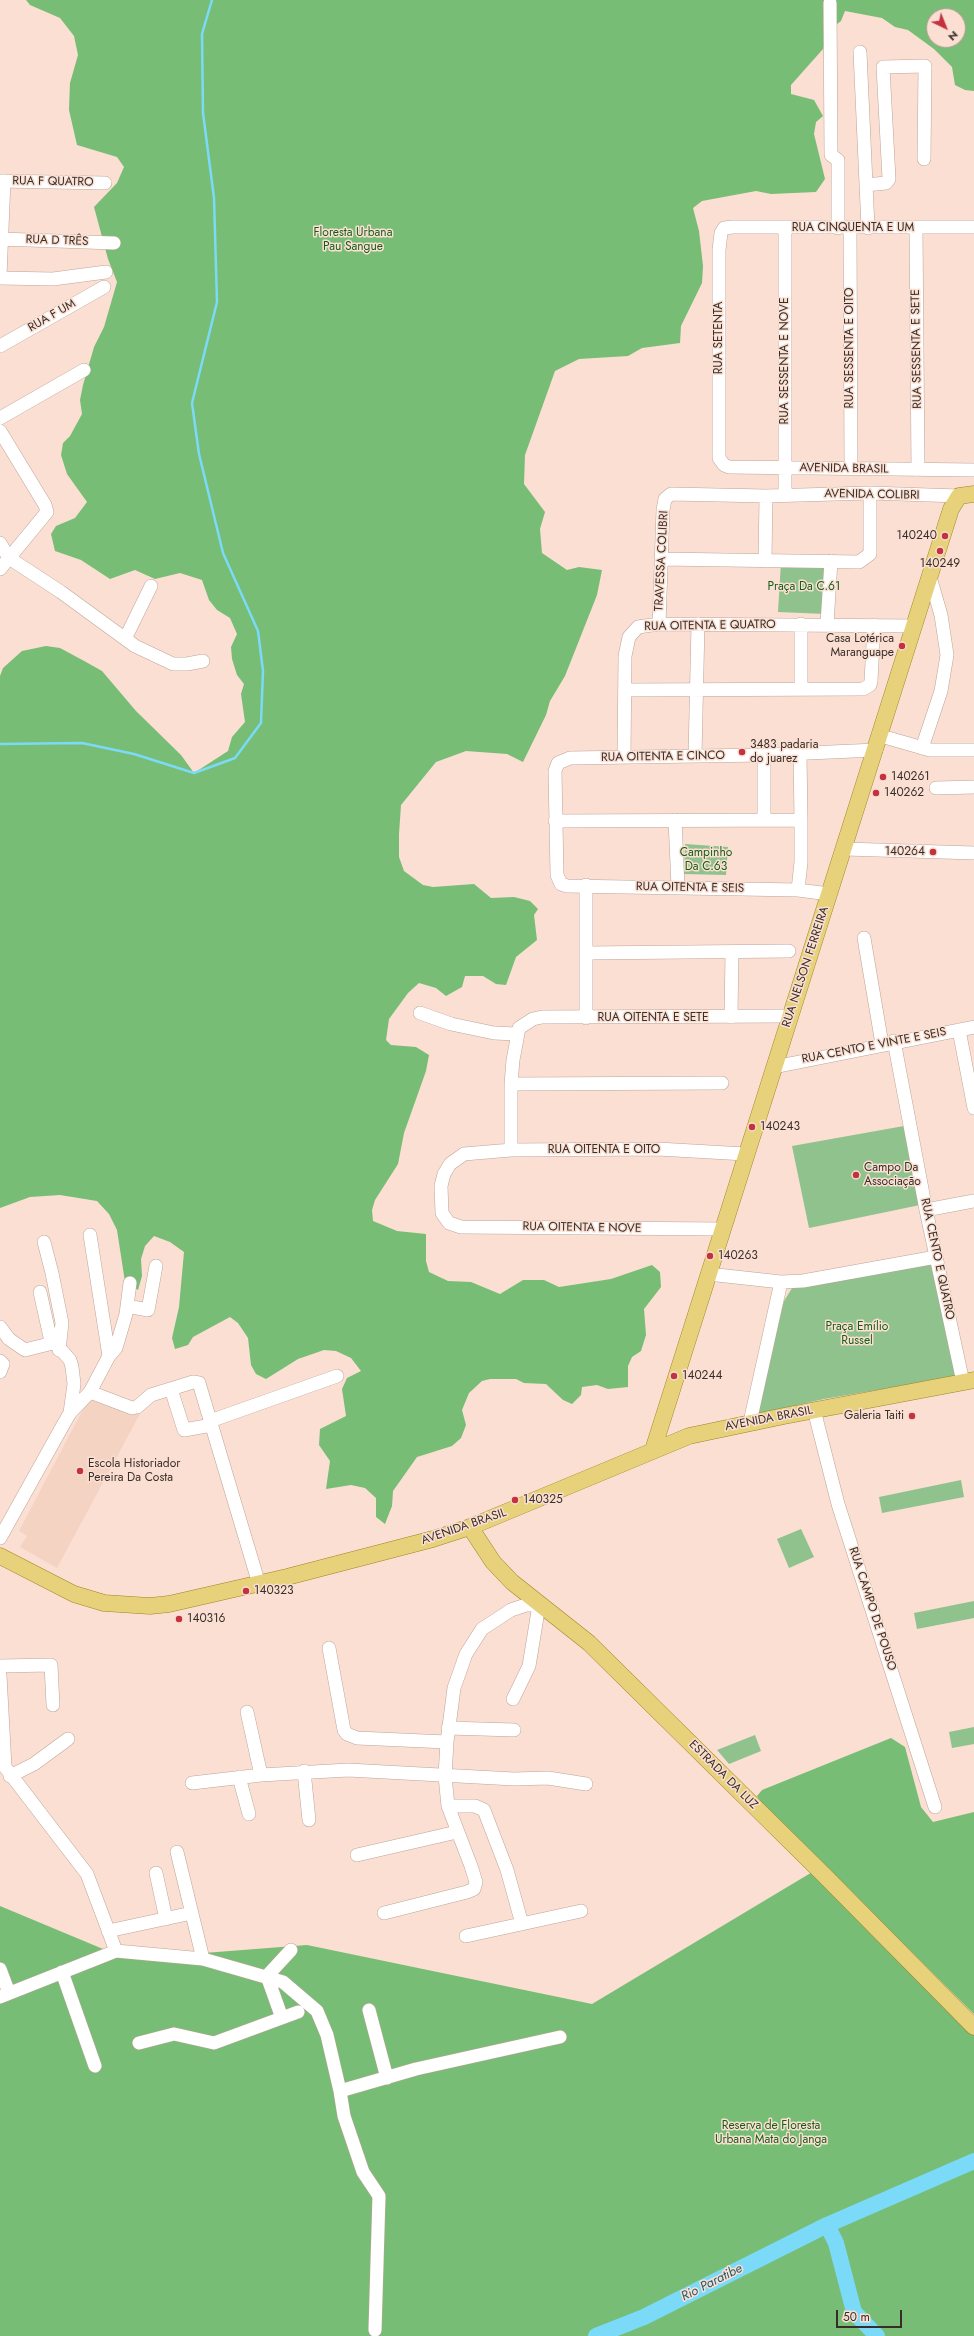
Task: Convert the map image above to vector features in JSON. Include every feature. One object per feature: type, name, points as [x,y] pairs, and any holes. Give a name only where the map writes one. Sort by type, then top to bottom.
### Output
[{"type":"main road","name":"RUA NELSON FERREIRA","points":[[653,1450],[745,1154],[845,849],[952,509],[967,495]]},
{"type":"main road","name":"AVENIDA BRASIL","points":[[0,1556],[74,1594],[104,1603],[142,1606],[169,1604],[258,1584],[426,1541],[470,1527],[689,1436],[750,1422],[969,1381]]},
{"type":"main road","name":"ESTRADA DA LUZ","points":[[470,1527],[493,1562],[512,1582],[538,1605],[594,1648],[826,1876],[974,2027]]},
{"type":"street","name":"RUA SESSENTA E OITO","points":[[830,4],[831,155],[838,160],[844,228],[851,468]]},
{"type":"street","points":[[860,52],[868,228]]},
{"type":"street","points":[[866,185],[886,182],[889,179],[883,68],[926,66],[924,159]]},
{"type":"street","points":[[2,181],[0,277],[53,279],[106,272]]},
{"type":"street","name":"RUA F QUATRO","points":[[2,181],[105,183]]},
{"type":"street","name":"RUA CINQUENTA E UM","points":[[733,227],[974,227]]},
{"type":"street","name":"RUA SETENTA","points":[[719,458],[720,238],[724,228],[733,227]]},
{"type":"street","name":"RUA SESSENTA E NOVE","points":[[784,228],[785,495]]},
{"type":"street","name":"RUA SESSENTA E SETE","points":[[916,228],[918,470]]},
{"type":"street","name":"RUA D TRÊS","points":[[1,239],[114,243]]},
{"type":"street","name":"RUA F UM","points":[[0,346],[104,287]]},
{"type":"street","points":[[0,418],[84,370]]},
{"type":"street","points":[[0,431],[47,508],[46,514],[0,569]]},
{"type":"street","name":"AVENIDA BRASIL","points":[[719,458],[720,462],[729,467],[974,470]]},
{"type":"street","name":"TRAVESSA COLIBRI","points":[[659,624],[663,510],[667,496],[680,493],[766,496],[785,495]]},
{"type":"street","points":[[661,559],[859,562],[868,557],[870,493]]},
{"type":"street","name":"AVENIDA COLIBRI","points":[[785,495],[870,493],[967,495]]},
{"type":"street","points":[[765,560],[766,496]]},
{"type":"street","points":[[0,543],[9,558],[61,592],[125,638],[154,656],[173,664],[188,664],[203,661]]},
{"type":"street","points":[[828,624],[831,561]]},
{"type":"street","points":[[922,748],[941,691],[947,655],[941,615],[930,577]]},
{"type":"street","points":[[125,638],[151,586]]},
{"type":"street","name":"RUA OITENTA E QUATRO","points":[[624,756],[626,656],[629,637],[638,627],[659,624],[828,624],[915,626]]},
{"type":"street","points":[[695,756],[698,624]]},
{"type":"street","points":[[801,624],[801,688]]},
{"type":"street","points":[[625,690],[801,688],[863,689],[870,685],[874,625]]},
{"type":"street","points":[[878,743],[948,751],[974,750]]},
{"type":"street","name":"RUA OITENTA E CINCO","points":[[555,821],[555,771],[558,763],[570,758],[624,756],[764,756],[800,754],[878,743]]},
{"type":"street","points":[[798,890],[802,862],[800,754]]},
{"type":"street","points":[[764,756],[764,819]]},
{"type":"street","points":[[936,788],[974,787]]},
{"type":"street","points":[[555,821],[764,819],[801,821]]},
{"type":"street","points":[[674,820],[678,887]]},
{"type":"street","name":"RUA OITENTA E SEIS","points":[[555,821],[557,876],[561,884],[567,886],[586,885],[798,890],[830,894]]},
{"type":"street","points":[[845,849],[974,853]]},
{"type":"street","points":[[586,885],[586,1018]]},
{"type":"street","name":"RUA CENTO E QUATRO","points":[[864,938],[936,1257],[969,1381]]},
{"type":"street","points":[[586,953],[788,951]]},
{"type":"street","points":[[731,1017],[732,952]]},
{"type":"street","points":[[420,1013],[451,1024],[494,1032],[518,1031],[511,1084],[512,1150]]},
{"type":"street","name":"RUA OITENTA E SETE","points":[[518,1031],[534,1019],[542,1017],[790,1016]]},
{"type":"street","name":"RUA CENTO E VINTE E SEIS","points":[[774,1067],[888,1042],[974,1027]]},
{"type":"street","points":[[959,1030],[974,1108]]},
{"type":"street","points":[[511,1084],[722,1084]]},
{"type":"street","name":"RUA OITENTA E OITO","points":[[444,1219],[442,1213],[441,1186],[444,1174],[450,1164],[464,1154],[512,1150],[658,1149],[745,1154]]},
{"type":"street","points":[[926,1210],[974,1201]]},
{"type":"street","name":"RUA OITENTA E NOVE","points":[[444,1219],[449,1223],[461,1227],[722,1229]]},
{"type":"street","points":[[90,1235],[109,1356]]},
{"type":"street","points":[[44,1242],[62,1323],[56,1346]]},
{"type":"street","points":[[708,1274],[781,1282],[803,1281],[936,1257]]},
{"type":"street","points":[[127,1306],[148,1310],[156,1266]]},
{"type":"street","points":[[750,1422],[781,1282]]},
{"type":"street","points":[[0,1538],[70,1413],[90,1392],[109,1356],[120,1340],[130,1283]]},
{"type":"street","points":[[40,1292],[48,1333],[56,1346],[70,1360],[72,1367],[74,1384],[70,1413]]},
{"type":"street","points":[[0,1327],[9,1339],[25,1350],[56,1346]]},
{"type":"street","points":[[0,1361],[3,1364],[0,1372]]},
{"type":"street","points":[[171,1389],[184,1430],[188,1431],[337,1376]]},
{"type":"street","points":[[90,1392],[132,1408],[137,1407],[146,1397],[198,1382],[258,1584]]},
{"type":"street","name":"RUA CAMPO DE POUSO","points":[[814,1410],[838,1504],[935,1807]]},
{"type":"street","points":[[384,1913],[468,1892],[474,1889],[476,1882],[471,1866],[448,1806],[445,1776],[448,1728],[454,1688],[466,1654],[474,1639],[494,1620],[511,1610],[526,1605],[538,1605],[529,1666],[513,1699]]},
{"type":"street","points":[[329,1648],[344,1730],[347,1734],[357,1738],[447,1742]]},
{"type":"street","points":[[0,1666],[51,1664],[53,1705]]},
{"type":"street","points":[[0,1675],[5,1767],[10,1776],[86,1874],[116,1951]]},
{"type":"street","points":[[246,1712],[261,1775]]},
{"type":"street","points":[[448,1728],[514,1730]]},
{"type":"street","points":[[10,1776],[34,1764],[68,1739]]},
{"type":"street","points":[[192,1783],[239,1777],[304,1772],[393,1770],[445,1776],[548,1778],[586,1784]]},
{"type":"street","points":[[304,1772],[309,1820]]},
{"type":"street","points":[[239,1777],[249,1814]]},
{"type":"street","points":[[448,1806],[475,1806],[484,1810],[507,1870],[522,1924]]},
{"type":"street","points":[[358,1856],[457,1832]]},
{"type":"street","points":[[177,1852],[202,1959]]},
{"type":"street","points":[[156,1873],[166,1919]]},
{"type":"street","points":[[466,1936],[581,1911]]},
{"type":"street","points":[[108,1931],[192,1913]]},
{"type":"street","points":[[267,1976],[291,1950]]},
{"type":"street","points":[[0,1969],[5,1995],[116,1951],[202,1959],[267,1976],[282,1982],[317,2011],[327,2035],[340,2091],[344,2116],[362,2172],[380,2196],[375,2330]]},
{"type":"street","points":[[62,1972],[95,2066]]},
{"type":"street","points":[[267,1976],[282,2018]]},
{"type":"street","points":[[370,2010],[387,2078]]},
{"type":"street","points":[[139,2043],[174,2034],[214,2043],[298,2012]]},
{"type":"street","points":[[340,2091],[416,2069],[560,2037]]},
{"type":"shaded area","name":"Escola Historiador Pereira Da Costa","points":[[91,1394],[141,1412],[57,1568],[20,1547],[27,1536],[19,1531]]},
{"type":"green space","name":"Floresta Urbana Pau Sangue","points":[[26,0],[974,0],[974,91],[965,90],[955,85],[952,67],[933,48],[966,48],[966,8],[926,8],[926,43],[908,30],[895,27],[882,18],[845,11],[841,21],[828,31],[823,49],[791,85],[791,94],[814,100],[823,116],[816,122],[814,134],[825,179],[816,192],[771,194],[756,191],[702,201],[693,208],[699,231],[703,266],[702,283],[681,326],[680,343],[642,348],[628,356],[579,359],[555,371],[525,455],[524,484],[545,512],[540,529],[542,553],[567,570],[579,567],[602,570],[597,595],[565,676],[550,701],[546,715],[523,762],[507,754],[466,751],[436,762],[401,805],[399,834],[399,857],[404,871],[423,885],[433,887],[474,884],[491,898],[514,897],[530,901],[538,909],[534,915],[537,940],[516,957],[506,985],[496,984],[483,976],[465,976],[462,987],[446,996],[436,988],[419,983],[408,993],[389,1019],[386,1040],[391,1045],[416,1047],[429,1055],[426,1071],[404,1133],[398,1164],[375,1200],[372,1210],[373,1221],[397,1231],[426,1234],[426,1261],[429,1272],[448,1281],[471,1282],[500,1294],[523,1280],[544,1280],[559,1287],[611,1279],[652,1265],[660,1272],[661,1287],[644,1309],[646,1335],[641,1351],[632,1357],[628,1366],[628,1387],[608,1389],[597,1385],[582,1387],[581,1395],[572,1404],[563,1400],[546,1384],[524,1383],[516,1379],[490,1379],[482,1381],[469,1393],[462,1410],[466,1425],[461,1438],[452,1446],[417,1457],[393,1491],[392,1506],[385,1524],[376,1517],[376,1498],[365,1488],[351,1485],[326,1489],[330,1461],[319,1445],[320,1429],[346,1416],[342,1389],[347,1378],[361,1371],[351,1358],[336,1351],[324,1350],[298,1359],[266,1379],[256,1374],[251,1365],[248,1338],[238,1323],[230,1317],[193,1337],[188,1345],[175,1349],[172,1338],[179,1307],[184,1252],[170,1242],[154,1236],[145,1246],[141,1259],[142,1276],[138,1290],[125,1282],[117,1230],[109,1214],[97,1201],[60,1195],[30,1197],[0,1208],[0,676],[3,668],[22,651],[46,646],[60,648],[86,662],[102,671],[136,711],[181,755],[194,773],[228,751],[232,737],[245,722],[241,694],[244,684],[237,675],[232,659],[231,647],[237,634],[230,618],[217,610],[209,600],[202,580],[180,573],[155,579],[135,570],[110,579],[81,560],[55,551],[51,534],[56,526],[75,518],[87,502],[67,474],[61,455],[63,443],[70,436],[82,414],[80,400],[83,385],[94,347],[104,327],[117,282],[108,259],[94,207],[117,183],[124,167],[117,157],[77,145],[69,110],[70,83],[78,55],[74,36],[60,18],[30,5]]},
{"type":"green space","name":"Praça Da C.61","points":[[781,562],[829,563],[826,614],[778,612]]},
{"type":"green space","name":"Campinho Da C.63","points":[[685,844],[728,847],[726,875],[684,874]]},
{"type":"green space","name":"Campo Da Associação","points":[[904,1126],[920,1205],[809,1228],[792,1146]]},
{"type":"green space","name":"Praça Emílio Russel","points":[[934,1261],[959,1376],[824,1399],[754,1415],[784,1301],[794,1285]]},
{"type":"green space","points":[[961,1480],[964,1497],[882,1513],[879,1497]]},
{"type":"green space","points":[[801,1529],[814,1557],[789,1568],[777,1539]]},
{"type":"green space","points":[[974,1601],[974,1618],[917,1629],[914,1613]]},
{"type":"green space","points":[[974,1727],[974,1744],[952,1748],[949,1732]]},
{"type":"green space","points":[[755,1735],[761,1751],[729,1764],[717,1750]]},
{"type":"green space","points":[[891,1738],[905,1747],[921,1807],[933,1822],[974,1812],[974,2014],[764,1806],[757,1796],[762,1790]]},
{"type":"green space","name":"Reserva de Floresta Urbana Mata do Janga","points":[[814,1871],[974,2032],[974,2336],[0,2336],[0,1906],[127,1959],[307,1945],[592,2004]]},
{"type":"waterway","points":[[0,744],[82,743],[134,754],[194,773],[235,758],[261,723],[263,671],[258,631],[223,553],[199,454],[192,403],[217,302],[214,198],[203,113],[202,34],[212,0]]},
{"type":"waterway","name":"Rio Paratibe","points":[[827,2225],[974,2161]]},
{"type":"waterway","name":"Rio Paratibe","points":[[596,2336],[644,2317],[827,2225],[836,2243],[854,2312],[877,2336]]},
{"type":"place","name":"140240","points":[[945,536]]},
{"type":"place","name":"140249","points":[[940,551]]},
{"type":"place","name":"Casa Lotérica Maranguape","points":[[902,646]]},
{"type":"place","name":"3483 padaria do juarez","points":[[742,752]]},
{"type":"place","name":"140261","points":[[883,777]]},
{"type":"place","name":"140262","points":[[876,793]]},
{"type":"place","name":"140264","points":[[933,852]]},
{"type":"place","name":"140243","points":[[752,1127]]},
{"type":"place","name":"Campo Da Associação","points":[[856,1175]]},
{"type":"place","name":"140263","points":[[710,1256]]},
{"type":"place","name":"140244","points":[[674,1376]]},
{"type":"place","name":"Galeria Taiti","points":[[912,1416]]},
{"type":"place","name":"Escola Historiador Pereira Da Costa","points":[[80,1471]]},
{"type":"place","name":"140325","points":[[515,1500]]},
{"type":"place","name":"140323","points":[[246,1591]]},
{"type":"place","name":"140316","points":[[179,1619]]}]
